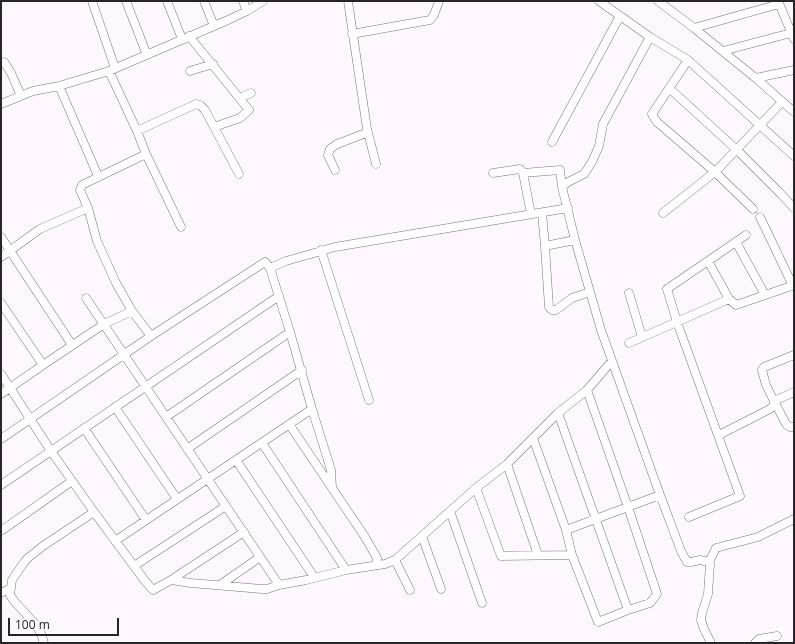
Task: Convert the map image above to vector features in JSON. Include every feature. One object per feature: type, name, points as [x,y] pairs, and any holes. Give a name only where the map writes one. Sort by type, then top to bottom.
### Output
[{"type":"street","points":[[92,1],[112,70],[146,154],[181,227]]},
{"type":"street","points":[[126,1],[147,55]]},
{"type":"street","points":[[167,1],[186,38],[213,64],[249,110],[246,114],[233,121],[214,127]]},
{"type":"street","points":[[204,1],[214,26]]},
{"type":"street","points":[[243,1],[247,11]]},
{"type":"street","points":[[1,104],[33,91],[59,86],[112,70],[247,11],[263,1]]},
{"type":"street","points":[[348,1],[367,129],[376,164]]},
{"type":"street","points":[[352,34],[430,20],[434,15],[439,1]]},
{"type":"street","points":[[599,1],[650,37],[688,60],[794,156]]},
{"type":"street","points":[[658,1],[723,51],[794,112]]},
{"type":"street","points":[[694,28],[779,2],[793,36],[723,51]]},
{"type":"street","points":[[552,142],[620,16]]},
{"type":"street","points":[[562,187],[568,182],[584,174],[592,162],[598,146],[603,124],[650,37]]},
{"type":"street","points":[[688,60],[652,114],[657,122],[715,172],[753,208]]},
{"type":"street","points":[[4,62],[12,73],[21,96]]},
{"type":"street","points":[[190,71],[213,64]]},
{"type":"street","points":[[756,78],[794,70]]},
{"type":"street","points":[[59,86],[98,176]]},
{"type":"street","points":[[669,88],[737,150],[780,192],[794,208]]},
{"type":"street","points":[[240,98],[251,93]]},
{"type":"street","points":[[663,213],[715,172],[782,102]]},
{"type":"street","points":[[137,131],[196,104],[200,105],[205,110],[239,174]]},
{"type":"street","points":[[335,170],[328,155],[330,149],[337,144],[366,133],[367,129]]},
{"type":"street","points":[[146,154],[98,176],[80,186],[80,190],[88,208],[97,241],[116,283],[132,311],[151,336]]},
{"type":"street","points":[[493,173],[520,168],[523,173],[532,214]]},
{"type":"street","points":[[523,173],[560,170],[562,187],[575,240],[601,330],[660,495],[687,562],[700,560],[709,562]]},
{"type":"street","points":[[1,257],[40,229],[88,208]]},
{"type":"street","points":[[270,268],[286,261],[321,250],[568,208]]},
{"type":"street","points":[[542,213],[548,304],[552,310],[556,310],[572,298],[590,292]]},
{"type":"street","points":[[708,261],[728,300],[736,305],[794,285],[760,217]]},
{"type":"street","points":[[689,517],[740,496],[677,322],[667,289],[746,235]]},
{"type":"street","points":[[1,237],[72,345]]},
{"type":"street","points":[[545,246],[575,240]]},
{"type":"street","points":[[736,242],[765,295]]},
{"type":"street","points":[[321,250],[369,400]]},
{"type":"street","points":[[1,439],[151,336],[266,262],[270,268],[302,370],[331,470],[332,488]]},
{"type":"street","points":[[629,293],[642,337]]},
{"type":"street","points":[[1,485],[279,296]]},
{"type":"street","points":[[86,298],[279,584]]},
{"type":"street","points":[[629,343],[728,300]]},
{"type":"street","points":[[1,303],[43,365]]},
{"type":"street","points":[[1,394],[104,324],[132,311]]},
{"type":"street","points":[[166,418],[290,332]]},
{"type":"street","points":[[794,355],[764,367],[762,370],[766,385],[786,424],[790,427],[794,427]]},
{"type":"street","points":[[171,580],[262,589],[346,570],[384,564],[395,560],[476,488],[507,464],[558,413],[587,390],[611,362],[613,363]]},
{"type":"street","points":[[187,449],[302,370]]},
{"type":"street","points":[[1,374],[51,451],[152,590],[171,580],[244,532]]},
{"type":"street","points":[[533,438],[566,530],[572,555],[598,622],[650,603],[657,594],[587,390]]},
{"type":"street","points":[[719,435],[770,409],[773,406],[774,401],[794,392]]},
{"type":"street","points":[[115,407],[177,499]]},
{"type":"street","points":[[115,540],[262,443],[312,408]]},
{"type":"street","points":[[558,413],[624,603],[628,610]]},
{"type":"street","points":[[289,424],[375,555],[377,560],[376,565]]},
{"type":"street","points":[[84,428],[146,520]]},
{"type":"street","points":[[262,443],[346,570]]},
{"type":"street","points":[[236,460],[314,577]]},
{"type":"street","points":[[507,464],[538,555]]},
{"type":"street","points":[[1,532],[72,481]]},
{"type":"street","points":[[476,488],[501,556],[572,555]]},
{"type":"street","points":[[566,530],[660,495]]},
{"type":"street","points":[[134,566],[226,506]]},
{"type":"street","points":[[450,511],[482,603]]},
{"type":"street","points":[[44,643],[37,626],[10,596],[14,576],[25,561],[43,546],[94,512]]},
{"type":"street","points":[[711,643],[701,620],[708,594],[711,566],[709,562],[716,548],[758,537],[794,519]]},
{"type":"street","points":[[422,536],[441,590]]},
{"type":"street","points":[[220,585],[260,557]]},
{"type":"street","points":[[395,560],[410,590]]},
{"type":"street","points":[[1,593],[11,588]]},
{"type":"street","points":[[755,643],[761,638],[777,636]]}]
